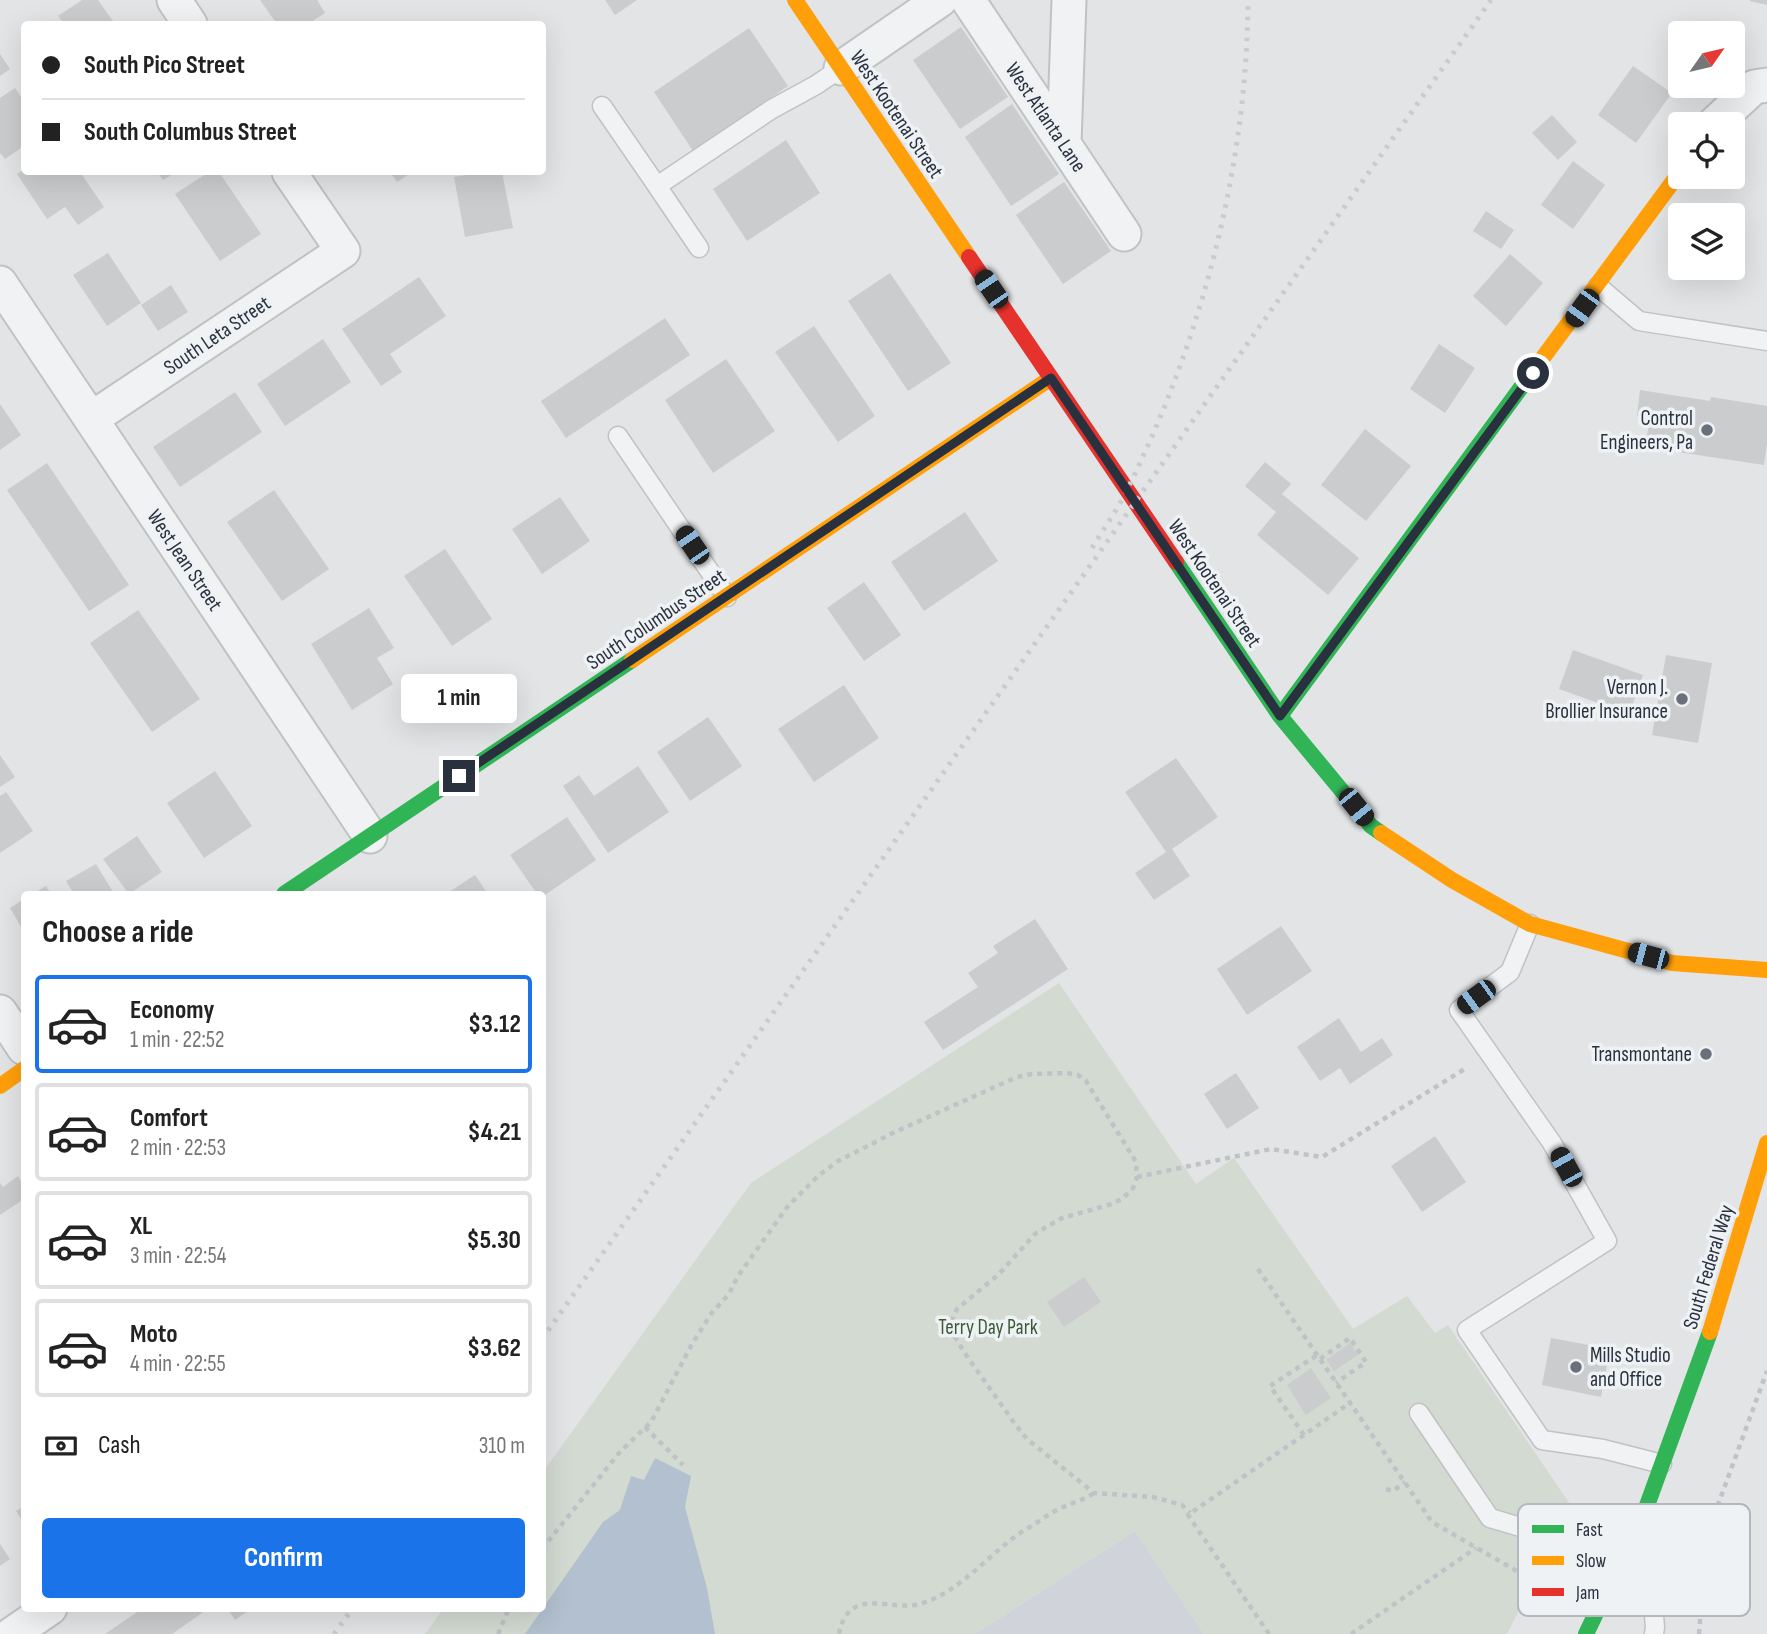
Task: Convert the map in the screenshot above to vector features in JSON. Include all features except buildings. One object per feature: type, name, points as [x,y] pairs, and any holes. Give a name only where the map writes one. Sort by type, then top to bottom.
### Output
[{"type":"main road","name":"West Kootenai Street","points":[[795,0],[1280,716],[1371,826],[1452,880],[1530,924],[1672,963],[1767,970]]},
{"type":"main road","points":[[1280,716],[1668,189]]},
{"type":"main road","name":"South Columbus Street","points":[[288,891],[1051,378]]},
{"type":"main road","points":[[0,1086],[21,1071]]},
{"type":"main road","name":"South Federal Way","points":[[1648,1504],[1706,1347],[1767,1143]]},
{"type":"main road","name":"South Federal Way","points":[[1586,1634],[1595,1616]]},
{"type":"street","points":[[174,0],[188,21]]},
{"type":"street","points":[[841,68],[940,0]]},
{"type":"street","name":"West Atlanta Lane","points":[[968,0],[1124,234]]},
{"type":"street","points":[[1064,143],[1069,0]]},
{"type":"street","points":[[1727,112],[1754,87],[1767,85]]},
{"type":"street","name":"South Leta Street","points":[[91,419],[343,251],[291,175]]},
{"type":"street","name":"West Jean Street","points":[[0,283],[370,836]]},
{"type":"street","points":[[0,1012],[21,1044]]},
{"type":"street","points":[[12,1634],[44,1612]]},
{"type":"lane","points":[[657,186],[772,109],[841,68]]},
{"type":"lane","points":[[602,106],[699,248]]},
{"type":"lane","points":[[1598,286],[1639,321],[1767,341]]},
{"type":"lane","points":[[618,436],[727,597]]},
{"type":"lane","points":[[1530,924],[1510,972],[1459,1010],[1552,1143],[1606,1241],[1467,1330],[1542,1440],[1603,1449],[1662,1464]]},
{"type":"lane","points":[[1419,1413],[1490,1518],[1518,1526]]},
{"type":"lane","points":[[1654,1616],[1654,1634]]},
{"type":"path","points":[[1137,1177],[1271,1149],[1322,1157],[1454,1077],[1488,1053]]},
{"type":"path","points":[[546,1544],[619,1453],[651,1422],[692,1344],[788,1206],[818,1176],[838,1161],[895,1132],[1017,1077],[1032,1074],[1078,1075],[1086,1081],[1136,1162],[1137,1177],[1133,1188],[1124,1198],[1062,1218],[1025,1242],[998,1275],[963,1303],[953,1318],[955,1337],[1027,1439],[1094,1493],[1153,1497],[1182,1505],[1190,1513],[1188,1515],[1269,1634]]},
{"type":"path","points":[[1258,1269],[1432,1522],[1518,1572]]},
{"type":"path","points":[[1304,1435],[1270,1386],[1350,1338],[1366,1362],[1336,1383]]},
{"type":"path","points":[[1717,1504],[1767,1371]]},
{"type":"path","points":[[1190,1513],[1350,1403]]},
{"type":"path","points":[[645,1427],[683,1465]]},
{"type":"path","points":[[1390,1493],[1405,1482]]},
{"type":"path","points":[[839,1634],[846,1615],[854,1608],[877,1602],[909,1606],[931,1601],[971,1575],[1022,1532],[1056,1510],[1094,1493]]},
{"type":"path","points":[[1351,1634],[1476,1548]]},
{"type":"path","points":[[498,1634],[507,1612]]},
{"type":"path","points":[[1699,1634],[1700,1616]]},
{"type":"shaded area","points":[[1135,1531],[1204,1634],[975,1634]]},
{"type":"green space","name":"Terry Day Park","points":[[1059,983],[1196,1184],[1234,1158],[1353,1329],[1407,1296],[1435,1333],[1448,1325],[1570,1504],[1518,1504],[1518,1613],[1507,1634],[1204,1634],[1135,1531],[975,1634],[425,1634],[441,1612],[546,1612],[546,1468],[751,1183]]},
{"type":"water","points":[[655,1458],[691,1476],[685,1507],[707,1588],[715,1634],[525,1634],[540,1612],[546,1612],[546,1604],[603,1522],[620,1510],[631,1476],[644,1480]]},
{"type":"railway","points":[[1092,548],[1124,496],[1154,431],[1198,312],[1229,188],[1239,126],[1246,63],[1248,0]]},
{"type":"railway","points":[[546,1333],[1491,0]]},
{"type":"railway","points":[[334,1634],[350,1612]]},
{"type":"traffic: fast","points":[[1280,716],[1542,359]]},
{"type":"traffic: fast","points":[[1176,562],[1280,716],[1371,826],[1381,833]]},
{"type":"traffic: fast","points":[[288,891],[632,660]]},
{"type":"traffic: fast","points":[[1648,1504],[1710,1332]]},
{"type":"traffic: fast","points":[[1586,1634],[1595,1616]]},
{"type":"traffic: slow","points":[[795,0],[969,257]]},
{"type":"traffic: slow","points":[[1542,359],[1668,188]]},
{"type":"traffic: slow","points":[[632,660],[1051,378]]},
{"type":"traffic: slow","points":[[1381,833],[1452,880],[1530,924],[1672,963],[1767,970]]},
{"type":"traffic: slow","points":[[0,1086],[21,1071]]},
{"type":"traffic: slow","points":[[1710,1332],[1767,1143]]},
{"type":"traffic: jam","points":[[969,257],[1176,562]]},
{"type":"place","name":"Control Engineers, Pa","points":[[1707,430]]},
{"type":"place","name":"Vernon J. Brollier Insurance","points":[[1682,699]]},
{"type":"place","name":"Transmontane","points":[[1706,1054]]},
{"type":"place","name":"Mills Studio and Office","points":[[1576,1367]]},
{"type":"route","points":[[459,776],[1051,378],[1280,716],[1533,373]]}]
